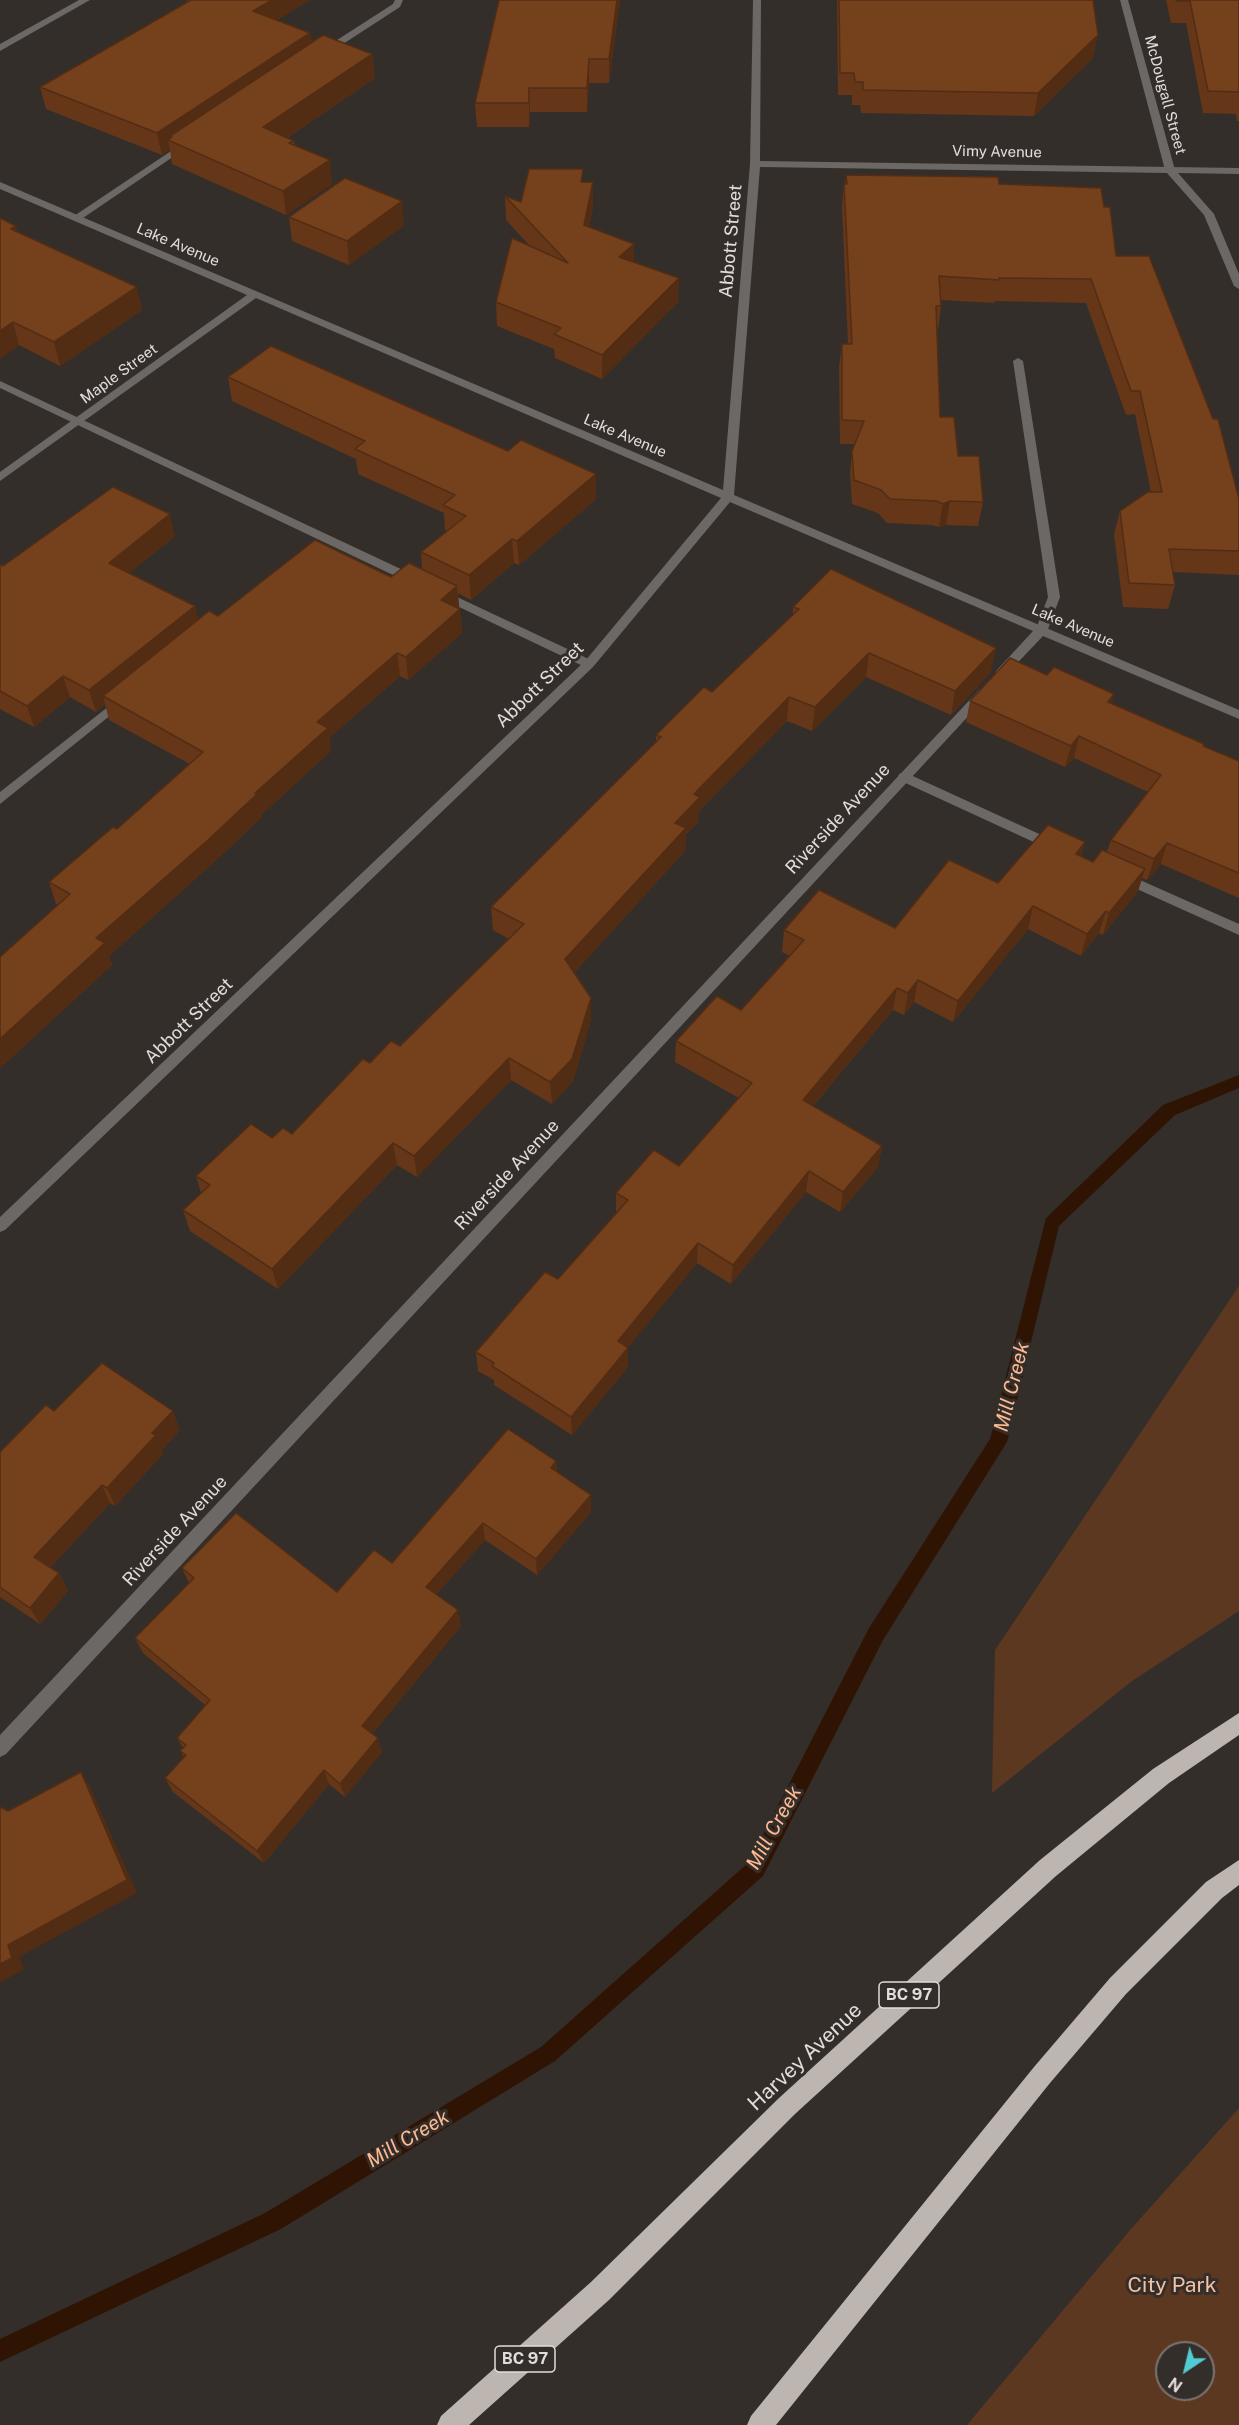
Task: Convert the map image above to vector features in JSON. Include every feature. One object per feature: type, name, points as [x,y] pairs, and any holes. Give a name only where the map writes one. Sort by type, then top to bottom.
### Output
[{"type":"highway","name":"Harvey Avenue","points":[[450,2425],[600,2291],[787,2106],[1048,1868],[1161,1776],[1239,1723]]},
{"type":"highway","points":[[760,2425],[1072,2039],[1126,1978],[1214,1890],[1239,1871]]},
{"type":"street","points":[[0,48],[86,0]]},
{"type":"street","points":[[317,57],[397,5],[399,0]]},
{"type":"street","name":"Abbott Street","points":[[0,1226],[589,664],[728,497],[755,164],[757,0]]},
{"type":"street","name":"McDougall Street","points":[[1124,0],[1170,170],[1209,214],[1239,286]]},
{"type":"street","points":[[76,218],[192,141]]},
{"type":"street","name":"Vimy Avenue","points":[[755,164],[1239,171]]},
{"type":"street","name":"Lake Avenue","points":[[0,185],[1239,715]]},
{"type":"street","name":"Maple Street","points":[[0,477],[255,294]]},
{"type":"street","points":[[1018,361],[1054,597],[1042,629]]},
{"type":"street","points":[[0,384],[318,540],[589,664]]},
{"type":"street","name":"Riverside Avenue","points":[[0,1748],[1042,629]]},
{"type":"street","points":[[0,799],[129,694]]},
{"type":"street","points":[[904,777],[1066,851]]},
{"type":"street","points":[[1109,871],[1239,930]]},
{"type":"green space","points":[[1239,1286],[1239,1611],[1132,1681],[992,1793],[995,1650]]},
{"type":"green space","name":"City Park","points":[[1239,2108],[1239,2425],[967,2425],[1131,2229]]},
{"type":"building","points":[[191,0],[272,0],[253,11],[310,33],[157,133],[40,87]]},
{"type":"building","points":[[499,0],[617,0],[609,59],[589,59],[587,88],[529,88],[529,103],[475,103]]},
{"type":"building","points":[[839,0],[1093,0],[1098,35],[1038,93],[863,90],[863,82],[855,82],[854,73],[840,73]]},
{"type":"building","points":[[1176,0],[1239,0],[1239,92],[1208,91],[1190,1]]},
{"type":"building","points":[[323,35],[372,54],[263,127],[294,141],[289,143],[330,160],[283,191],[168,140],[172,137],[170,136]]},
{"type":"building","points":[[529,169],[583,169],[581,182],[593,182],[584,225],[634,244],[619,257],[679,278],[602,355],[554,334],[561,328],[496,302],[512,238],[568,263],[505,196],[521,202]]},
{"type":"building","points":[[846,175],[998,177],[999,184],[1101,188],[1104,207],[1110,207],[1116,256],[1149,256],[1213,419],[1218,419],[1239,499],[1239,551],[1169,549],[1175,585],[1129,583],[1120,511],[1148,492],[1162,492],[1140,391],[1131,391],[1091,279],[999,278],[999,280],[939,276],[941,306],[936,306],[940,417],[954,417],[958,456],[979,456],[983,502],[950,501],[943,504],[936,501],[890,499],[881,490],[854,480],[852,451],[864,421],[842,420],[842,344],[852,344],[844,184],[847,184]]},
{"type":"building","points":[[345,178],[402,201],[347,241],[289,217]]},
{"type":"building","points":[[0,218],[16,226],[11,229],[137,287],[54,342],[13,322],[0,331]]},
{"type":"building","points":[[271,346],[508,451],[521,440],[596,474],[517,541],[512,539],[469,575],[421,552],[466,516],[443,505],[455,495],[355,449],[365,441],[228,377]]},
{"type":"building","points":[[113,487],[170,514],[109,563],[195,606],[89,690],[63,676],[27,706],[0,691],[0,566]]},
{"type":"building","points":[[315,540],[391,577],[409,563],[457,586],[441,600],[460,609],[406,657],[397,653],[317,722],[328,728],[255,793],[257,794],[208,840],[96,938],[105,943],[0,1039],[0,957],[70,894],[49,882],[113,827],[117,829],[203,752],[103,696],[209,611],[218,616]]},
{"type":"building","points":[[831,569],[996,648],[955,691],[869,653],[815,707],[789,697],[694,794],[700,797],[675,823],[686,828],[565,959],[591,998],[572,1059],[550,1082],[509,1058],[414,1156],[393,1143],[272,1269],[183,1210],[210,1185],[196,1176],[251,1124],[272,1138],[283,1128],[292,1134],[363,1059],[370,1063],[391,1041],[400,1046],[524,924],[491,907],[661,737],[656,735],[704,687],[712,692],[799,609],[793,607]]},
{"type":"building","points":[[1010,658],[1047,675],[1054,667],[1114,694],[1108,702],[1239,761],[1239,873],[1167,843],[1154,859],[1111,840],[1161,775],[1079,736],[1071,746],[970,701]]},
{"type":"building","points":[[1048,825],[1085,842],[1076,854],[1093,862],[1102,850],[1145,869],[1109,913],[1106,911],[1087,934],[1033,906],[958,1001],[918,980],[908,993],[897,988],[803,1100],[882,1146],[843,1192],[809,1171],[733,1265],[698,1243],[618,1341],[628,1348],[571,1417],[492,1366],[494,1363],[476,1352],[545,1272],[558,1279],[628,1200],[616,1193],[654,1150],[679,1166],[752,1083],[676,1041],[717,996],[741,1010],[804,940],[784,930],[819,890],[895,928],[949,860],[998,883]]},
{"type":"building","points":[[102,1363],[173,1411],[152,1433],[156,1435],[107,1488],[102,1485],[34,1557],[59,1573],[30,1608],[0,1587],[0,1452],[46,1405],[54,1411]]},
{"type":"building","points":[[508,1429],[556,1461],[551,1468],[591,1495],[536,1559],[483,1523],[426,1587],[458,1610],[362,1726],[378,1738],[340,1784],[324,1770],[257,1851],[165,1778],[186,1755],[180,1751],[186,1745],[177,1738],[210,1700],[135,1638],[194,1578],[182,1568],[236,1513],[337,1592],[374,1550],[392,1563]]},
{"type":"building","points":[[81,1772],[127,1880],[8,1945],[12,1958],[0,1964],[0,1807],[8,1811]]},
{"type":"waterway","name":"Mill Creek","points":[[0,2351],[273,2221],[548,2054],[756,1869],[876,1634],[998,1442],[1052,1223],[1169,1110],[1239,1081]]}]
